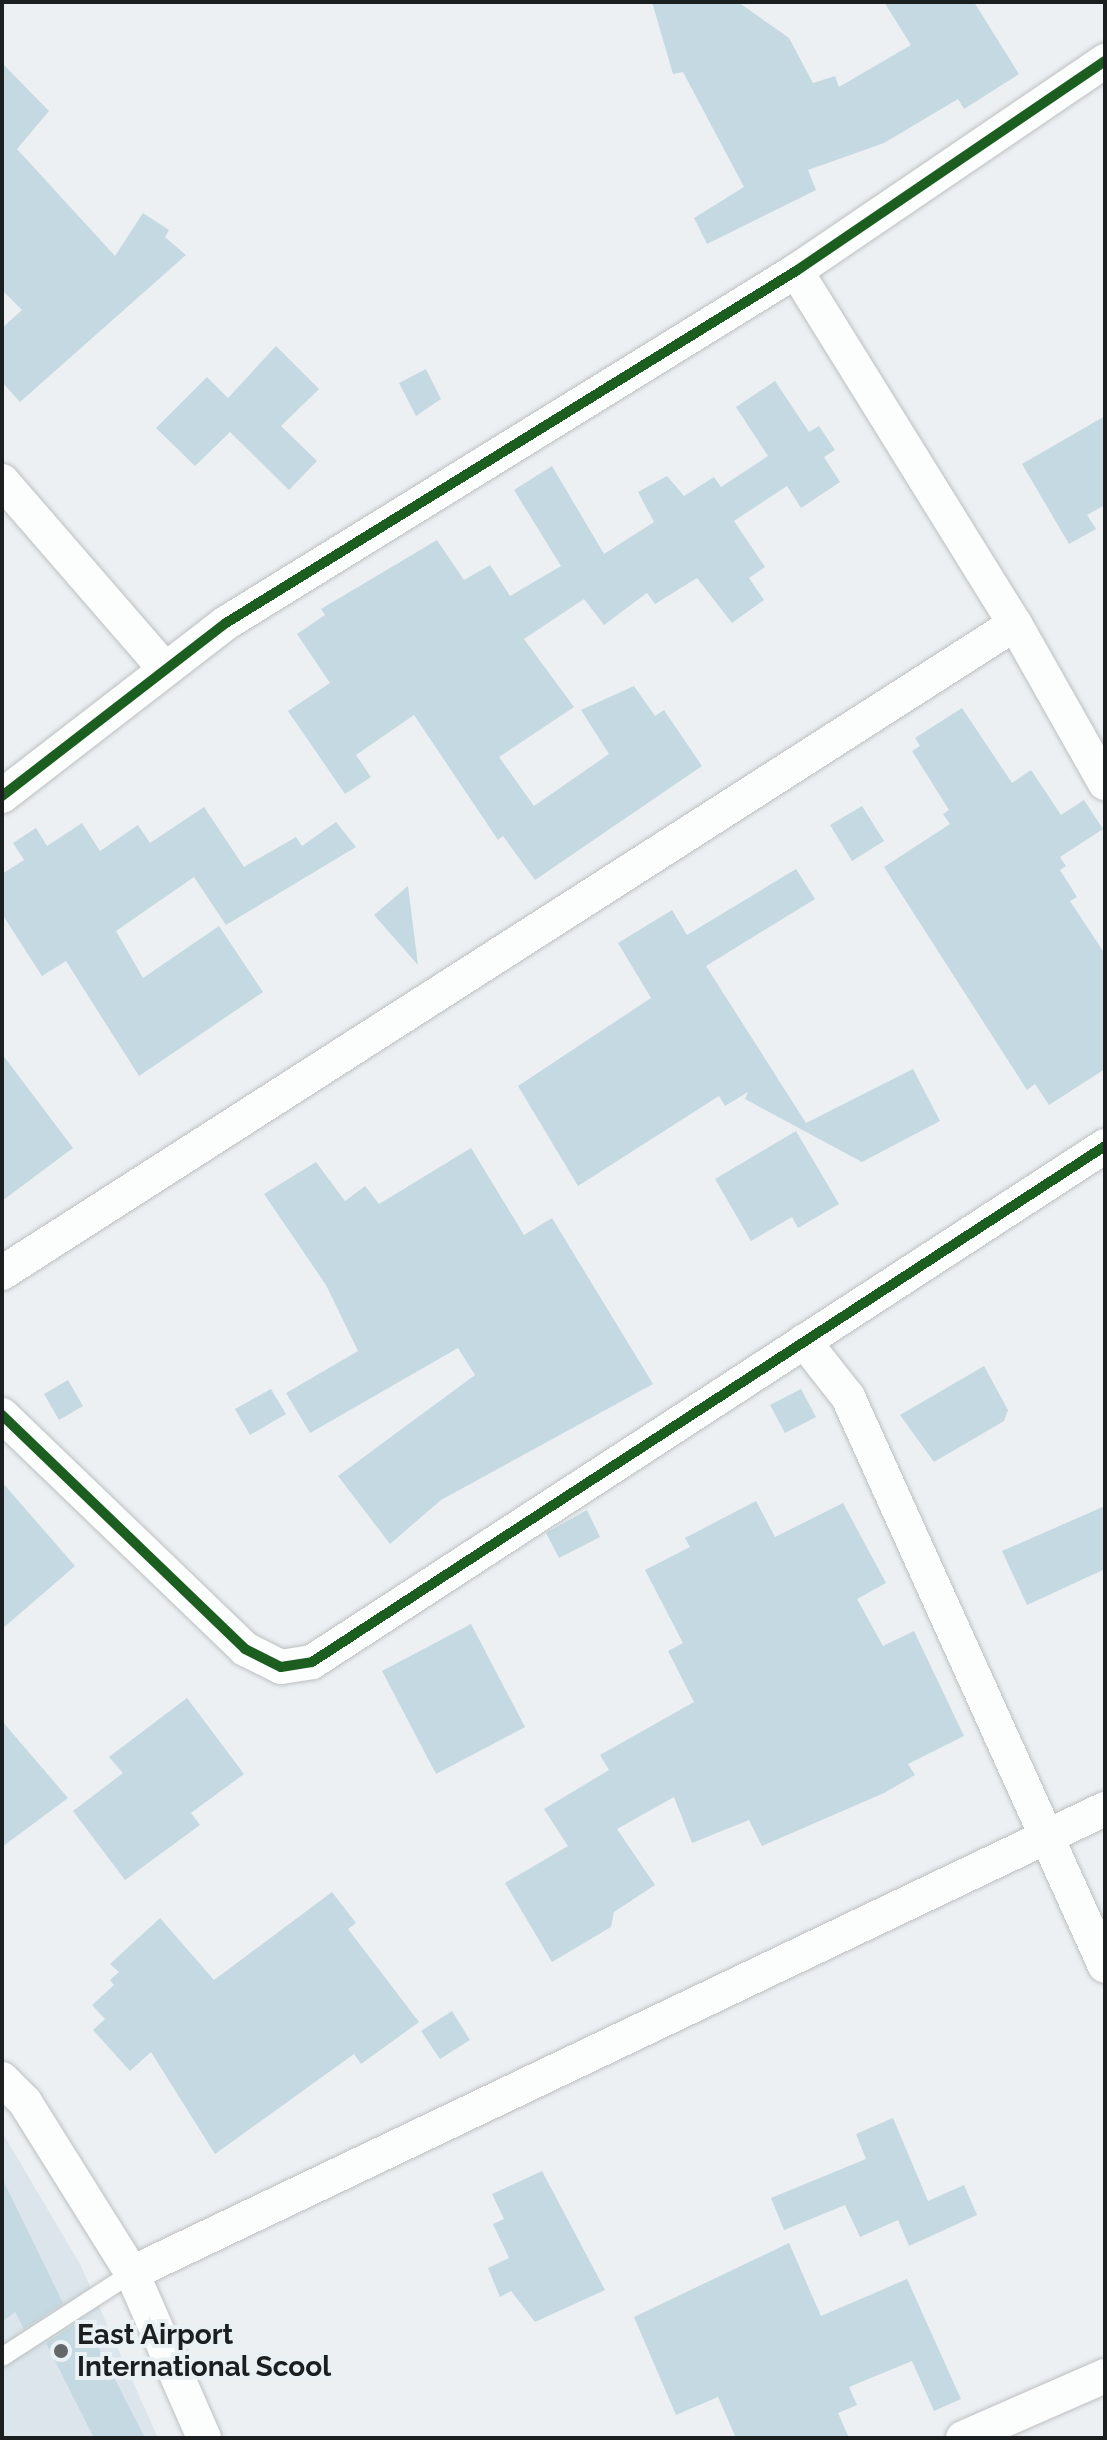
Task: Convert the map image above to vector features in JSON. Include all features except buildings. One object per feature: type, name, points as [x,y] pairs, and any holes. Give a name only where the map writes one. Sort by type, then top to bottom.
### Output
[{"type":"street","points":[[2,796],[163,667],[796,271],[1105,61]]},
{"type":"street","points":[[796,271],[1015,624],[1105,783]]},
{"type":"street","points":[[2,481],[163,667]]},
{"type":"street","points":[[2,1273],[1015,624]]},
{"type":"street","points":[[2,1415],[245,1649],[281,1667],[312,1662],[1105,1146]]},
{"type":"street","points":[[804,1341],[848,1397],[1048,1833],[1105,1966]]},
{"type":"street","points":[[132,2273],[1048,1833],[1105,1809]]},
{"type":"street","points":[[2,2079],[25,2102],[132,2273],[204,2438]]},
{"type":"street","points":[[963,2438],[1105,2376]]},
{"type":"lane","points":[[2,2357],[132,2273]]},
{"type":"shaded area","name":"East Airport International Scool","points":[[2,2132],[80,2264],[158,2438],[2,2438]]},
{"type":"cycle path","points":[[2,796],[226,623],[796,271],[1105,61]]},
{"type":"cycle path","points":[[2,1415],[245,1649],[281,1667],[312,1662],[1105,1146]]},
{"type":"place","name":"East Airport International Scool","points":[[61,2351]]}]
